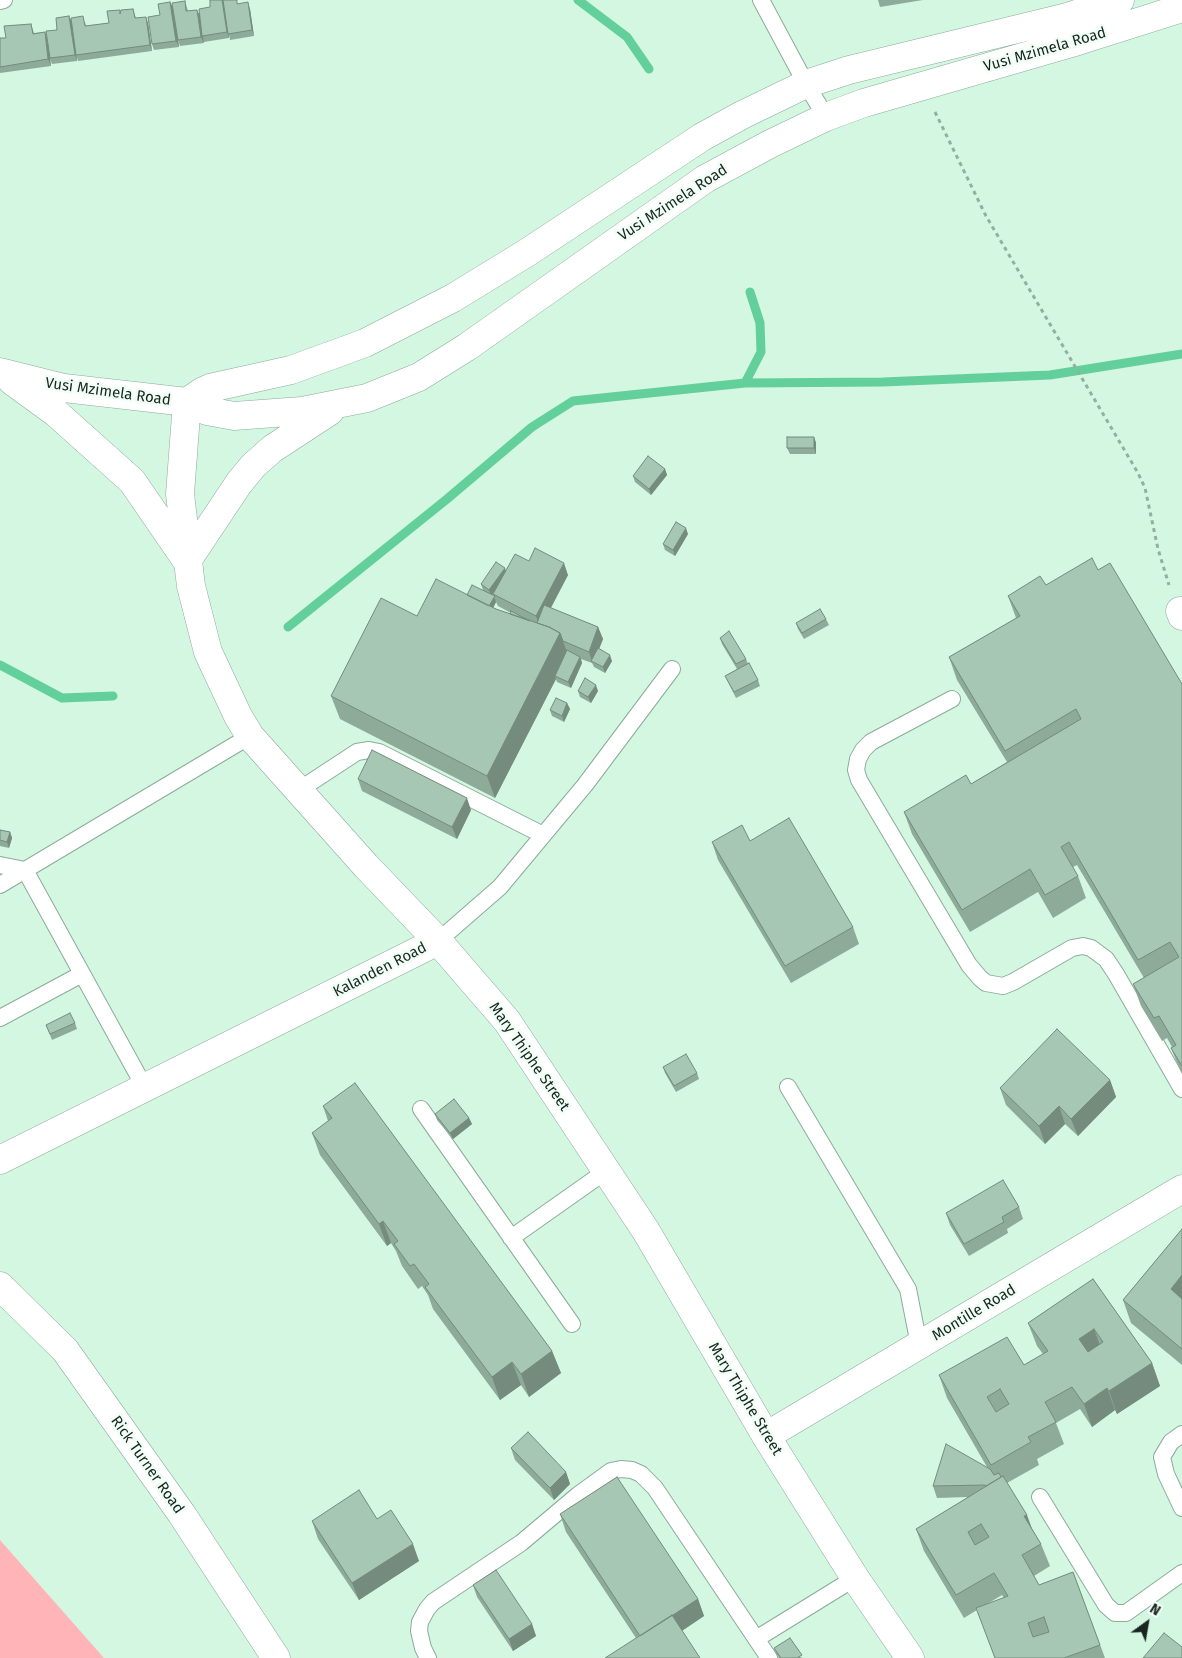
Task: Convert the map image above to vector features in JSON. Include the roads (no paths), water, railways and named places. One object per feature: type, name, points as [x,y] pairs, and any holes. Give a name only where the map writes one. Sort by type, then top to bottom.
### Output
[{"type":"main road","name":"Vusi Mzimela Road","points":[[187,402],[210,388],[291,370],[365,343],[452,298],[528,252],[702,136],[806,84],[849,70],[1058,20],[1120,0]]},
{"type":"main road","name":"Vusi Mzimela Road","points":[[0,372],[64,388],[187,402],[207,411],[234,416],[302,411],[367,398],[419,377],[474,341],[705,179],[770,144],[826,117],[864,103],[1078,42],[1182,8]]},
{"type":"main road","points":[[0,372],[56,413],[132,481],[187,561],[239,483],[253,466],[272,449],[340,404]]},
{"type":"main road","name":"Mary Thiphe Street","points":[[187,402],[180,494],[191,586],[208,652],[238,716],[250,736],[366,866],[438,941],[507,1020],[646,1231],[766,1436],[855,1578],[910,1658]]},
{"type":"main road","name":"Kalanden Road","points":[[0,1160],[438,941]]},
{"type":"main road","name":"Montille Road","points":[[766,1436],[1182,1189]]},
{"type":"main road","name":"Rick Turner Road","points":[[0,1286],[65,1350],[181,1513],[276,1658]]},
{"type":"lane","points":[[761,0],[826,117]]},
{"type":"lane","name":"Kalanden Road","points":[[438,941],[500,887],[586,785],[672,669]]},
{"type":"lane","points":[[952,699],[871,742],[858,759],[856,770],[859,780],[969,965],[980,978],[986,983],[1003,986],[1072,948],[1083,946],[1091,948],[1106,960],[1116,974],[1182,1089]]},
{"type":"lane","points":[[0,885],[250,736]]},
{"type":"lane","points":[[299,790],[357,752],[369,750],[379,752],[543,835]]},
{"type":"lane","points":[[0,865],[26,870]]},
{"type":"lane","points":[[26,870],[145,1088]]},
{"type":"lane","points":[[0,1018],[82,974]]},
{"type":"lane","points":[[788,1087],[908,1289],[919,1345]]},
{"type":"lane","points":[[421,1109],[572,1324]]},
{"type":"lane","points":[[511,1238],[606,1170]]},
{"type":"lane","points":[[1182,1434],[1171,1442],[1162,1457],[1166,1474],[1182,1508]]},
{"type":"lane","points":[[428,1658],[422,1648],[419,1631],[420,1622],[433,1602],[522,1543],[585,1490],[611,1471],[621,1469],[632,1470],[641,1474],[655,1488],[769,1658]]},
{"type":"lane","points":[[1040,1497],[1106,1605],[1115,1613],[1126,1613],[1182,1573]]},
{"type":"lane","points":[[756,1639],[855,1578]]},
{"type":"waterway","points":[[578,0],[627,37],[649,69]]},
{"type":"waterway","points":[[745,383],[761,352],[760,323],[750,292]]},
{"type":"waterway","points":[[288,627],[447,499],[532,427],[573,401],[745,383],[883,382],[1050,375],[1182,354]]},
{"type":"waterway","points":[[0,665],[62,698],[113,696]]}]
